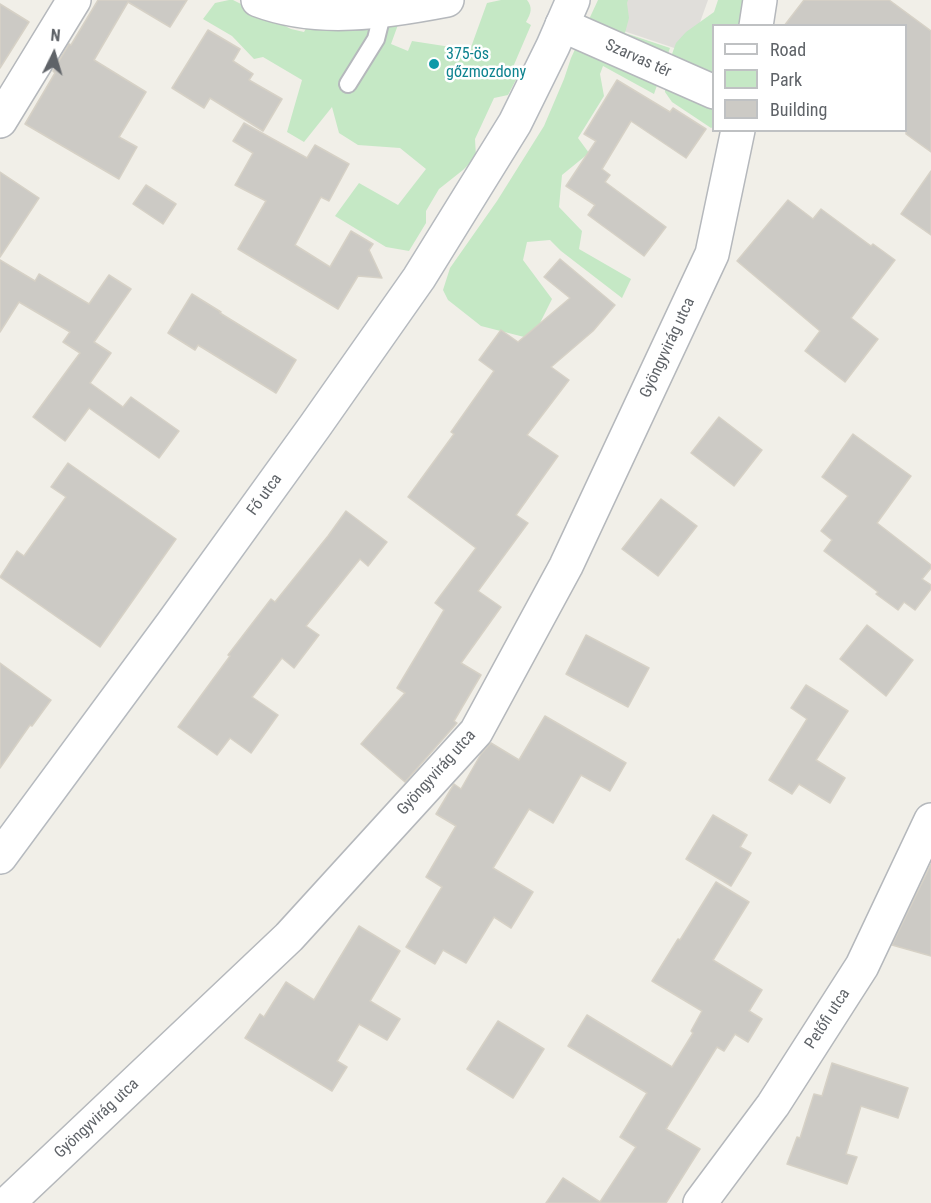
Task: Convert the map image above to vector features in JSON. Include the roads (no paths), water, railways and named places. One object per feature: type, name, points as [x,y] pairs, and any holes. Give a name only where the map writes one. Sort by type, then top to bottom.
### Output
[{"type":"street","points":[[0,121],[74,0]]},
{"type":"street","points":[[258,0],[278,8],[318,14],[383,11],[447,0]]},
{"type":"street","points":[[756,24],[760,0]]},
{"type":"street","name":"Szarvas tér","points":[[567,13],[712,91]]},
{"type":"street","name":"Fő utca","points":[[0,856],[172,624],[322,417],[419,278],[514,123],[567,13]]},
{"type":"street","name":"Gyöngyvirág utca","points":[[8,1203],[289,937],[476,732],[566,566],[712,254],[738,132]]},
{"type":"street","name":"Petőfi utca","points":[[700,1203],[773,1105],[862,966],[931,820]]},
{"type":"lane","points":[[348,84],[376,39],[383,11]]},
{"type":"place","name":"375-ös gőzmozdony","points":[[434,64]]}]
